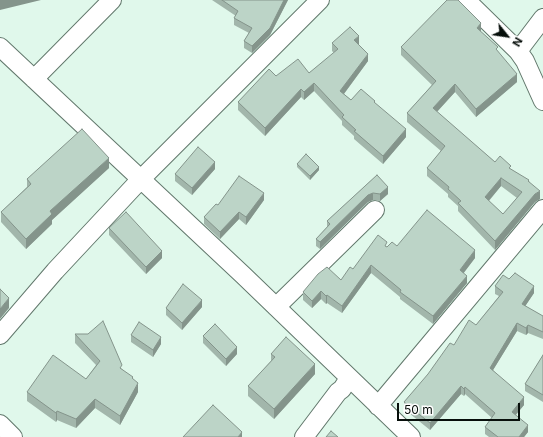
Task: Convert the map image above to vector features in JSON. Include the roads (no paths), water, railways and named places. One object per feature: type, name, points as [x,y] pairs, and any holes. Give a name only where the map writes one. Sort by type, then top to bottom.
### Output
[{"type":"street","points":[[34,79],[112,0]]},
{"type":"street","points":[[0,335],[55,271],[140,180],[320,0]]},
{"type":"street","points":[[466,0],[518,51],[525,61],[543,101]]},
{"type":"street","points":[[518,51],[543,18]]},
{"type":"street","points":[[0,47],[276,307],[411,437]]},
{"type":"street","points":[[276,307],[375,210]]},
{"type":"street","points":[[378,406],[541,216]]},
{"type":"street","points":[[304,437],[349,378]]},
{"type":"street","points":[[0,424],[13,437]]}]
